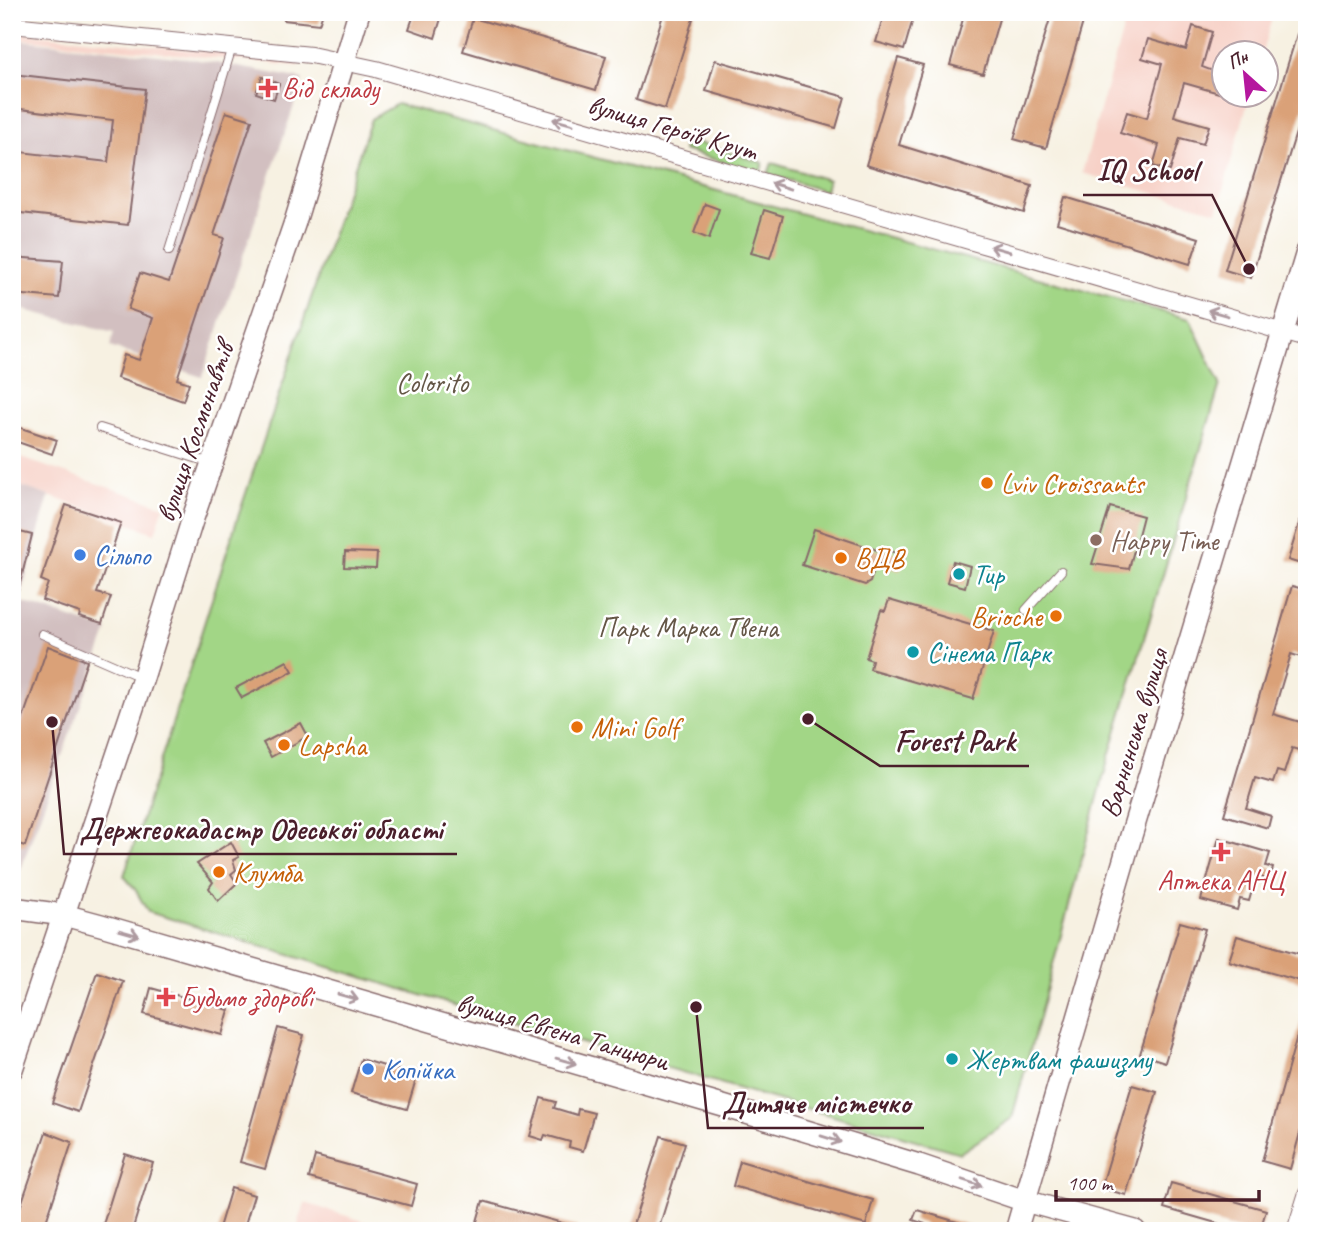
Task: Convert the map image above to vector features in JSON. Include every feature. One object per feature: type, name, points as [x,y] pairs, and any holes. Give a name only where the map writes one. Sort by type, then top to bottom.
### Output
[{"type":"street","name":"вулиця Космонавтів","points":[[12,1069],[295,222],[359,12]]},
{"type":"street","name":"вулиця Героїв Крут","points":[[12,25],[232,46],[311,55],[343,62],[621,139],[1307,339]]},
{"type":"street","name":"Варненська вулиця","points":[[1016,1231],[1131,836],[1307,252]]},
{"type":"street","name":"вулиця Євгена Танцюри","points":[[12,908],[64,915],[749,1114],[919,1165],[1025,1201],[1135,1231]]},
{"type":"street","points":[[1295,1231],[1307,1193]]},
{"type":"lane","points":[[169,251],[232,46]]},
{"type":"lane","points":[[100,428],[212,464]]},
{"type":"lane","points":[[1026,610],[1061,571]]},
{"type":"lane","points":[[42,634],[143,678]]},
{"type":"shaded area","points":[[1128,12],[1253,12],[1272,18],[1266,38],[1210,38],[1210,108],[1246,108],[1217,211],[1082,173]]},
{"type":"shaded area","points":[[12,32],[296,60],[299,66],[12,38]]},
{"type":"shaded area","points":[[12,39],[194,59],[303,79],[202,377],[110,347],[114,332],[12,307]]},
{"type":"shaded area","points":[[12,455],[164,506],[155,533],[12,483]]},
{"type":"shaded area","points":[[12,483],[49,496],[19,601],[108,630],[19,873],[12,872]]},
{"type":"shaded area","points":[[305,1203],[395,1231],[296,1231]]},
{"type":"green space","name":"Парк Марка Твена","points":[[397,104],[1190,319],[1220,384],[1109,756],[1012,1118],[960,1153],[503,1020],[148,912],[124,876],[237,520],[371,119]]},
{"type":"green space","points":[[686,139],[763,163],[760,173],[683,150]]},
{"type":"green space","points":[[772,163],[828,180],[825,191],[768,174]]},
{"type":"building","points":[[285,12],[323,12],[319,24],[284,20]]},
{"type":"building","points":[[415,12],[443,12],[435,38],[409,29]]},
{"type":"building","points":[[664,12],[695,12],[665,109],[636,100]]},
{"type":"building","points":[[885,12],[915,12],[904,50],[876,42]]},
{"type":"building","points":[[965,12],[1001,12],[983,74],[950,65]]},
{"type":"building","points":[[1052,12],[1086,12],[1046,148],[1014,139]]},
{"type":"building","points":[[473,18],[606,56],[596,90],[463,51]]},
{"type":"building","points":[[1193,26],[1212,32],[1202,67],[1210,70],[1210,90],[1184,83],[1174,116],[1209,126],[1203,144],[1180,138],[1170,171],[1153,166],[1159,145],[1120,133],[1127,112],[1147,118],[1162,64],[1142,58],[1148,39],[1186,50]]},
{"type":"building","points":[[1297,34],[1307,37],[1307,97],[1251,278],[1225,270],[1274,108],[1280,108],[1280,90]]},
{"type":"building","points":[[898,58],[923,65],[899,145],[1032,186],[1024,213],[866,165]]},
{"type":"building","points":[[715,60],[845,97],[836,128],[706,91]]},
{"type":"building","points":[[12,74],[145,89],[128,225],[12,212],[12,151],[108,162],[113,120],[12,108]]},
{"type":"building","name":"Від складу","points":[[262,77],[279,84],[274,99],[256,93]]},
{"type":"building","points":[[226,112],[252,120],[214,235],[224,238],[177,379],[189,383],[183,401],[117,378],[124,355],[139,360],[153,318],[128,309],[140,273],[169,282]]},
{"type":"building","points":[[1065,197],[1199,238],[1190,264],[1057,223]]},
{"type":"building","points":[[705,204],[719,209],[709,239],[694,233]]},
{"type":"building","points":[[764,210],[783,216],[770,258],[751,253]]},
{"type":"building","points":[[12,257],[63,261],[59,298],[12,294]]},
{"type":"building","points":[[12,425],[57,440],[52,454],[12,440]]},
{"type":"building","name":"Сільпо","points":[[66,505],[121,523],[97,593],[111,597],[102,624],[42,600],[48,583],[41,580]]},
{"type":"building","points":[[1110,507],[1143,516],[1129,569],[1092,564]]},
{"type":"building","points":[[1304,507],[1307,508],[1307,566],[1288,560]]},
{"type":"building","name":"ВДВ","points":[[814,529],[880,551],[881,548],[905,556],[900,571],[876,563],[870,582],[865,585],[802,565]]},
{"type":"building","points":[[12,530],[32,535],[16,599],[12,598]]},
{"type":"building","points":[[345,552],[377,553],[376,568],[344,567]]},
{"type":"building","name":"Тир","points":[[953,561],[970,566],[965,587],[947,582]]},
{"type":"building","points":[[1292,586],[1307,590],[1307,659],[1291,654],[1273,714],[1307,724],[1303,737],[1307,738],[1307,746],[1305,752],[1292,748],[1284,773],[1277,771],[1273,783],[1255,778],[1246,808],[1271,816],[1268,828],[1224,815]]},
{"type":"building","points":[[889,600],[994,631],[973,699],[870,669],[872,660],[866,658],[881,610],[885,611]]},
{"type":"building","points":[[48,646],[87,661],[25,846],[12,842],[12,737],[16,738]]},
{"type":"building","points":[[287,661],[293,671],[242,698],[236,688]]},
{"type":"building","name":"Lapsha","points":[[301,723],[308,736],[271,757],[263,743]]},
{"type":"building","points":[[1219,838],[1270,853],[1266,866],[1273,868],[1270,880],[1256,876],[1249,901],[1240,899],[1237,910],[1201,900]]},
{"type":"building","name":"Клумба","points":[[231,842],[239,857],[233,860],[236,870],[231,874],[237,883],[218,901],[209,888],[213,882],[197,864]]},
{"type":"building","points":[[1180,922],[1205,929],[1165,1062],[1140,1054]]},
{"type":"building","points":[[1237,936],[1307,956],[1307,983],[1229,961]]},
{"type":"building","points":[[97,972],[123,981],[78,1112],[52,1103]]},
{"type":"building","points":[[151,988],[229,1010],[222,1035],[144,1014]]},
{"type":"building","points":[[1304,1011],[1307,1011],[1307,1108],[1290,1169],[1262,1161]]},
{"type":"building","points":[[278,1028],[304,1035],[265,1169],[240,1162]]},
{"type":"building","points":[[361,1059],[417,1076],[407,1109],[351,1093]]},
{"type":"building","points":[[1132,1085],[1157,1092],[1126,1195],[1101,1188]]},
{"type":"building","points":[[541,1098],[556,1102],[554,1108],[577,1115],[578,1109],[594,1113],[583,1151],[569,1147],[570,1142],[545,1135],[543,1140],[530,1136]]},
{"type":"building","points":[[46,1132],[72,1142],[43,1231],[12,1231]]},
{"type":"building","points":[[661,1136],[685,1143],[658,1231],[631,1231]]},
{"type":"building","points":[[125,1154],[153,1163],[132,1231],[101,1231]]},
{"type":"building","points":[[315,1156],[417,1184],[411,1206],[309,1178]]},
{"type":"building","points":[[740,1161],[873,1200],[866,1225],[733,1186]]},
{"type":"building","points":[[1171,1183],[1266,1210],[1260,1231],[1244,1231],[1164,1208]]},
{"type":"building","points":[[231,1188],[254,1195],[243,1231],[218,1231]]},
{"type":"building","points":[[483,1201],[577,1227],[577,1231],[496,1231],[476,1225]]},
{"type":"building","points":[[917,1210],[977,1228],[976,1231],[923,1231],[925,1224],[913,1220]]},
{"type":"place","name":"Від складу","points":[[268,88]]},
{"type":"place","name":"IQ School","points":[[1249,269]]},
{"type":"place","name":"Lviv Croissants","points":[[987,483]]},
{"type":"place","name":"Happy Time","points":[[1096,540]]},
{"type":"place","name":"Сільпо","points":[[80,555]]},
{"type":"place","name":"ВДВ","points":[[841,558]]},
{"type":"place","name":"Тир","points":[[959,574]]},
{"type":"place","name":"Brioche","points":[[1056,616]]},
{"type":"place","name":"Сінема Парк","points":[[913,652]]},
{"type":"place","name":"Forest Park","points":[[808,719]]},
{"type":"place","name":"Держгеокадастр Одеської області","points":[[52,722]]},
{"type":"place","name":"Mini Golf","points":[[577,727]]},
{"type":"place","name":"Lapsha","points":[[284,745]]},
{"type":"place","name":"Аптека АНЦ","points":[[1221,852]]},
{"type":"place","name":"Клумба","points":[[219,872]]},
{"type":"place","name":"Будьмо здорові","points":[[166,997]]},
{"type":"place","name":"Дитяче містечко","points":[[696,1007]]},
{"type":"place","name":"Жертвам фашизму","points":[[952,1059]]},
{"type":"place","name":"Копійка","points":[[368,1069]]},
{"type":"park label","name":"Colorito","points":[[432,382]]}]
